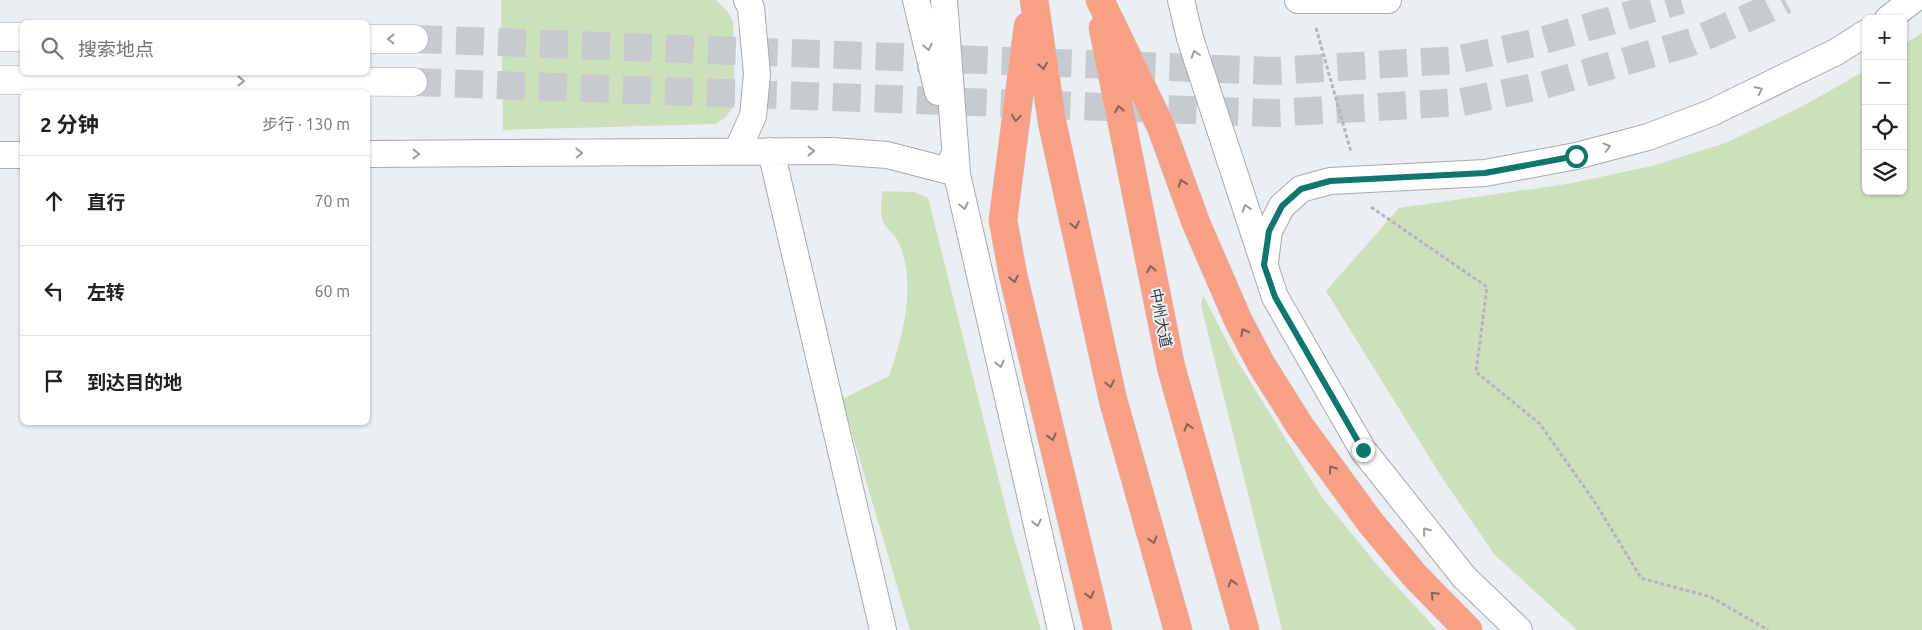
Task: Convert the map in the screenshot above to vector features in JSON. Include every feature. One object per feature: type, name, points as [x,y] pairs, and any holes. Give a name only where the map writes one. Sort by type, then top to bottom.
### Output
[{"type":"highway","points":[[1032,0],[1003,220],[1013,275],[1098,630]]},
{"type":"highway","points":[[1032,0],[1052,122],[1113,400],[1178,630]]},
{"type":"highway","points":[[1099,0],[1161,127],[1196,223],[1238,320],[1261,364],[1300,426],[1370,522],[1415,576],[1468,630]]},
{"type":"highway","name":"中州大道","points":[[1099,0],[1171,367],[1245,630]]},
{"type":"street","points":[[737,151],[753,116],[757,74],[751,8],[747,0]]},
{"type":"street","points":[[916,0],[1061,630]]},
{"type":"street","points":[[944,0],[956,173]]},
{"type":"street","points":[[1180,0],[1190,38],[1275,297],[1363,450],[1464,577],[1519,630]]},
{"type":"street","points":[[1304,1],[1388,0]]},
{"type":"street","points":[[1893,15],[1913,0]]},
{"type":"street","points":[[1264,265],[1269,231],[1282,206],[1301,189],[1330,181],[1485,173],[1576,156],[1648,137],[1711,114],[1836,52],[1862,36]]},
{"type":"street","points":[[0,37],[20,37]]},
{"type":"street","points":[[370,39],[414,39]]},
{"type":"street","points":[[0,80],[413,82]]},
{"type":"street","points":[[771,151],[882,630]]},
{"type":"street","points":[[370,154],[833,151],[887,155],[956,173]]},
{"type":"street","points":[[0,155],[20,155]]},
{"type":"path","points":[[1304,1],[1358,179],[1362,200],[1487,287],[1476,372],[1540,424],[1596,504],[1641,578],[1711,597],[1768,630]]},
{"type":"green space","points":[[501,0],[716,0],[728,12],[733,22],[735,104],[726,117],[716,124],[503,130]]},
{"type":"green space","points":[[1922,33],[1922,630],[1577,630],[1494,554],[1441,476],[1326,291],[1399,208],[1567,184],[1652,166],[1728,142],[1803,106],[1862,72],[1862,195],[1907,195],[1907,42]]},
{"type":"green space","points":[[882,191],[914,192],[928,198],[1012,532],[1041,630],[910,630],[842,399],[889,376],[903,327],[906,310],[907,276],[899,243],[883,222],[881,209]]},
{"type":"green space","points":[[1203,295],[1235,357],[1321,496],[1378,566],[1437,630],[1282,630],[1201,305]]},
{"type":"tunnel","points":[[414,39],[1274,71],[1456,60],[1534,43],[1681,0]]},
{"type":"tunnel","points":[[413,82],[1275,113],[1462,102],[1544,85],[1692,42],[1785,0]]},
{"type":"route","points":[[1363,450],[1275,297],[1264,265],[1269,231],[1282,206],[1301,189],[1330,181],[1485,173],[1576,156]]}]
